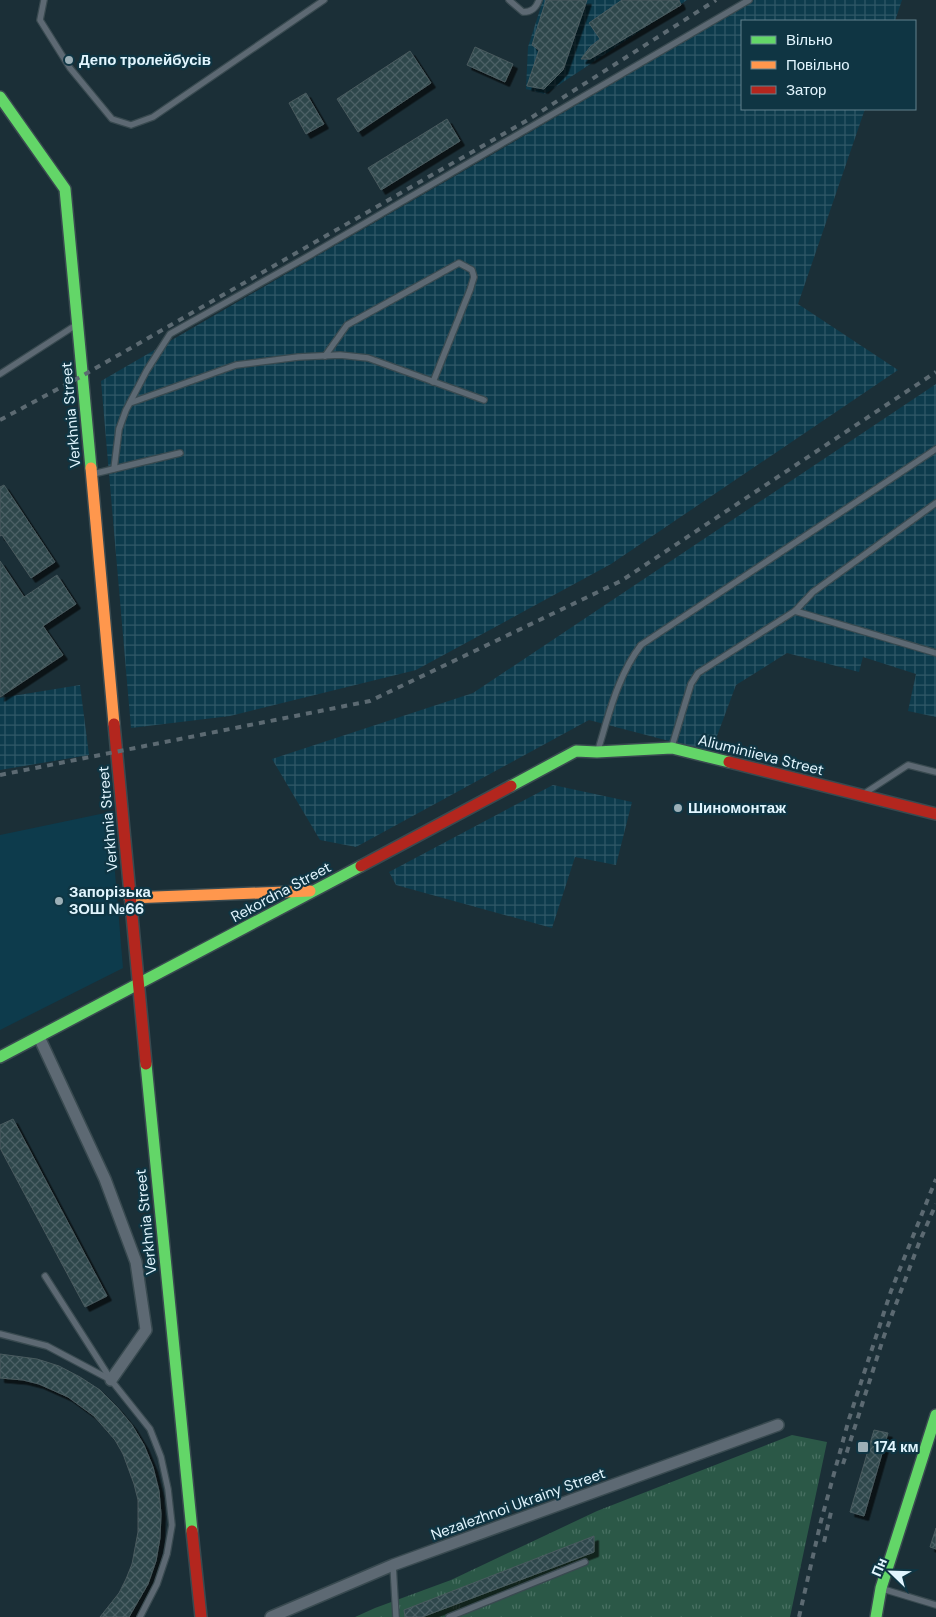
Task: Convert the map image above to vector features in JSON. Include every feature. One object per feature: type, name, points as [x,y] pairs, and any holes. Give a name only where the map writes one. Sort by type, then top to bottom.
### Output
[{"type":"street","name":"Verkhnia Street","points":[[0,97],[65,189],[138,985],[201,1617]]},
{"type":"street","name":"Aliuminiieva Street","points":[[576,751],[597,752],[672,748],[936,814]]},
{"type":"street","name":"Rekordna Street","points":[[0,1057],[576,751]]},
{"type":"street","points":[[130,898],[315,891]]},
{"type":"street","points":[[39,1037],[105,1179],[136,1262],[146,1330],[111,1380]]},
{"type":"street","points":[[876,1617],[881,1588],[936,1415]]},
{"type":"street","name":"Nezalezhnoi Ukrainy Street","points":[[271,1617],[392,1565],[778,1425]]},
{"type":"lane","points":[[44,0],[40,20],[70,68],[112,119],[131,124],[153,117],[324,0]]},
{"type":"lane","points":[[509,0],[523,12],[532,10],[539,0]]},
{"type":"lane","points":[[114,469],[118,429],[147,370],[170,334],[749,0]]},
{"type":"lane","points":[[325,356],[347,325],[459,263],[472,270],[474,276],[433,382]]},
{"type":"lane","points":[[0,374],[78,323]]},
{"type":"lane","points":[[130,403],[236,365],[298,357],[340,355],[368,358],[484,400]]},
{"type":"lane","points":[[597,752],[618,685],[630,659],[641,645],[936,449]]},
{"type":"lane","points":[[91,474],[180,454]]},
{"type":"lane","points":[[672,748],[691,684],[698,674],[795,611],[813,592],[936,503]]},
{"type":"lane","points":[[795,611],[936,652]]},
{"type":"lane","points":[[860,796],[908,765],[936,772]]},
{"type":"lane","points":[[44,1276],[111,1380],[150,1429],[161,1458],[168,1489],[172,1525],[167,1554],[157,1584],[140,1617]]},
{"type":"lane","points":[[0,1334],[47,1346],[111,1380]]},
{"type":"lane","points":[[449,1617],[585,1562]]},
{"type":"lane","points":[[392,1565],[396,1617]]},
{"type":"lane","points":[[881,1588],[936,1605]]},
{"type":"shaded area","points":[[543,0],[687,0],[545,94],[526,89],[528,47]]},
{"type":"shaded area","points":[[754,0],[902,0],[895,20],[741,20],[741,110],[865,110],[798,304],[898,370],[611,564],[416,670],[230,716],[131,728],[101,381]]},
{"type":"shaded area","points":[[936,384],[936,717],[908,711],[916,674],[863,657],[859,672],[787,653],[736,685],[711,752],[589,720],[356,847],[320,840],[272,759],[473,693]]},
{"type":"shaded area","points":[[80,685],[89,755],[0,770],[0,698]]},
{"type":"shaded area","points":[[553,785],[632,802],[616,865],[575,857],[552,928],[396,885],[389,872]]},
{"type":"shaded area","name":"Запорізька ЗОШ №66","points":[[110,812],[123,968],[0,1030],[0,835]]},
{"type":"green space","points":[[792,1435],[827,1442],[790,1617],[355,1617],[451,1580],[597,1511]]},
{"type":"building","points":[[546,0],[587,0],[563,70],[544,89],[527,86],[539,50],[532,45]]},
{"type":"building","points":[[622,0],[679,0],[681,5],[590,59],[581,59],[590,47],[600,39],[589,23]]},
{"type":"building","points":[[475,47],[513,64],[505,82],[467,65]]},
{"type":"building","points":[[410,51],[431,83],[358,132],[337,99]]},
{"type":"building","points":[[306,93],[324,124],[306,134],[289,103]]},
{"type":"building","points":[[447,119],[460,141],[381,190],[368,168]]},
{"type":"building","points":[[4,485],[55,562],[31,578],[2,535],[0,536],[0,487]]},
{"type":"building","points":[[0,561],[24,597],[57,575],[76,604],[43,626],[63,655],[0,697]]},
{"type":"building","points":[[13,1119],[107,1296],[85,1307],[0,1148],[0,1125]]},
{"type":"building","points":[[0,1354],[37,1359],[59,1366],[80,1377],[100,1390],[117,1407],[132,1425],[144,1445],[153,1467],[159,1491],[161,1514],[160,1538],[156,1561],[148,1584],[129,1617],[100,1617],[119,1593],[126,1579],[132,1564],[138,1532],[138,1500],[123,1454],[115,1440],[94,1416],[68,1397],[39,1384],[23,1380],[0,1378]]},
{"type":"building","points":[[874,1430],[888,1433],[864,1516],[850,1512]]},
{"type":"building","points":[[936,1528],[936,1549],[930,1547]]},
{"type":"building","points":[[594,1536],[594,1552],[422,1617],[405,1617],[404,1610]]},
{"type":"railway","points":[[0,420],[82,376],[526,121],[716,0]]},
{"type":"railway","points":[[0,775],[370,701],[621,581],[936,372]]},
{"type":"railway","points":[[799,1617],[821,1521],[849,1419],[891,1291],[936,1179]]},
{"type":"railway","points":[[843,1464],[884,1336],[919,1243],[936,1204]]},
{"type":"railway","points":[[824,1542],[832,1508]]},
{"type":"traffic: fast","points":[[0,97],[65,189],[91,468]]},
{"type":"traffic: fast","points":[[511,786],[576,751],[597,752],[672,748],[729,762]]},
{"type":"traffic: fast","points":[[0,1057],[361,866]]},
{"type":"traffic: fast","points":[[146,1064],[192,1531]]},
{"type":"traffic: fast","points":[[876,1617],[881,1588],[936,1415]]},
{"type":"traffic: slow","points":[[91,468],[114,724]]},
{"type":"traffic: slow","points":[[130,898],[310,891]]},
{"type":"traffic: jam","points":[[114,724],[146,1064]]},
{"type":"traffic: jam","points":[[729,762],[936,814]]},
{"type":"traffic: jam","points":[[361,866],[511,786]]},
{"type":"traffic: jam","points":[[192,1531],[201,1617]]},
{"type":"place","name":"Депо тролейбусів","points":[[69,60]]},
{"type":"place","name":"Шиномонтаж","points":[[678,808]]},
{"type":"place","name":"Запорізька ЗОШ №66","points":[[59,901]]},
{"type":"place","name":"174 км","points":[[863,1447]]}]
